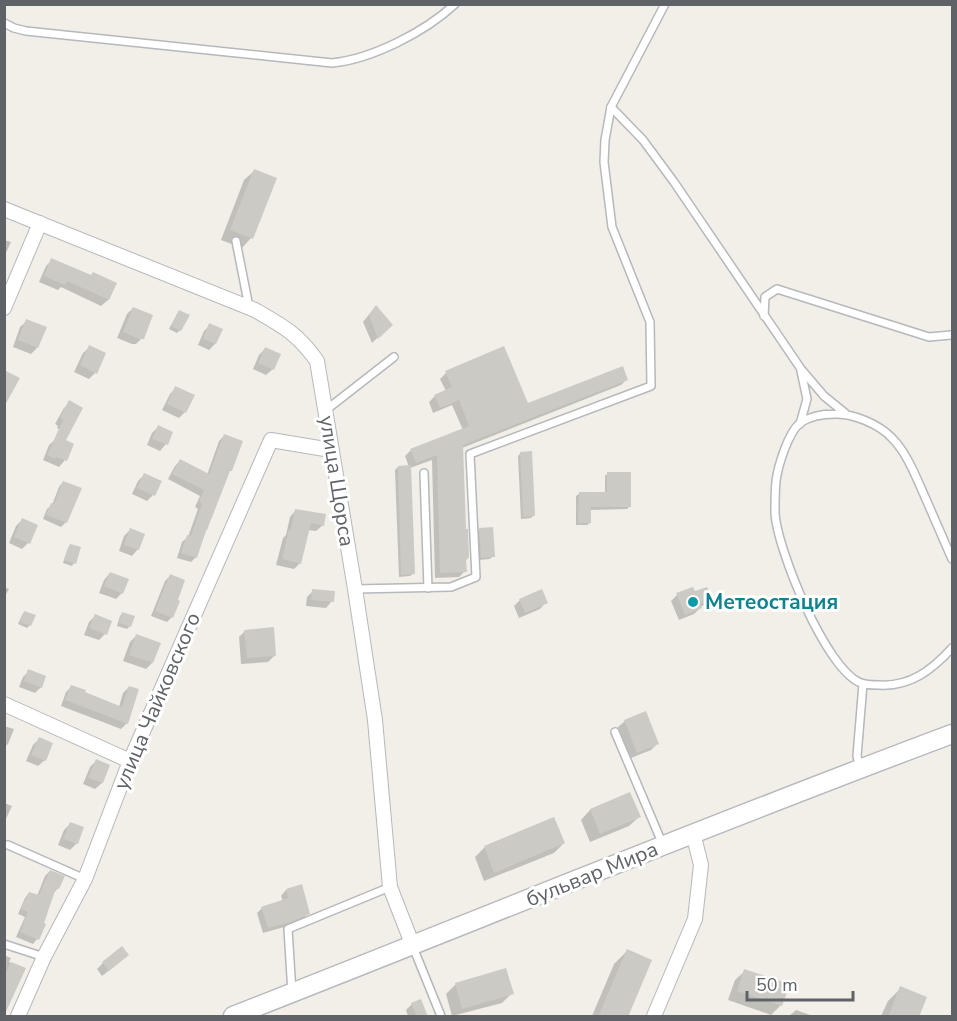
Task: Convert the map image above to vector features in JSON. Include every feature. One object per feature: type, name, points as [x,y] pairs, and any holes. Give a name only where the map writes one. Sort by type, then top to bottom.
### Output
[{"type":"main road","name":"бульвар Мира","points":[[233,1017],[693,833],[952,734]]},
{"type":"street","name":"улица Щорса","points":[[4,209],[249,307],[284,326],[305,344],[317,361],[375,720],[390,887],[413,946]]},
{"type":"street","points":[[4,308],[40,223]]},
{"type":"street","name":"улица Чайковского","points":[[18,1017],[44,957],[85,879],[130,761],[270,440],[331,450]]},
{"type":"street","points":[[4,704],[130,761]]},
{"type":"street","points":[[654,1017],[695,919],[701,865],[693,833]]},
{"type":"lane","points":[[4,23],[26,31],[332,63],[344,62],[393,45],[429,25],[455,4]]},
{"type":"lane","points":[[355,589],[451,587],[476,577],[470,454],[651,386],[650,321],[612,227],[604,162],[610,107],[665,4]]},
{"type":"lane","points":[[610,107],[643,140],[674,182],[801,369],[824,396],[846,414],[872,424],[891,437],[911,465],[952,559]]},
{"type":"lane","points":[[236,242],[249,307]]},
{"type":"lane","points":[[764,316],[765,297],[777,289],[929,337],[951,334]]},
{"type":"lane","points":[[326,410],[394,357]]},
{"type":"lane","points":[[801,369],[807,399],[800,424],[786,443],[776,481],[775,515],[784,552],[817,630],[839,666],[854,680],[863,684],[892,686],[916,678],[938,664],[952,648]]},
{"type":"lane","points":[[800,424],[820,414],[846,414]]},
{"type":"lane","points":[[424,473],[428,588]]},
{"type":"lane","points":[[860,768],[857,756],[863,684]]},
{"type":"lane","points":[[615,732],[663,845]]},
{"type":"lane","points":[[8,845],[85,879]]},
{"type":"lane","points":[[292,993],[288,929],[390,887]]},
{"type":"lane","points":[[4,944],[44,957]]},
{"type":"lane","points":[[413,946],[441,1017]]},
{"type":"building","points":[[254,169],[277,178],[253,239],[230,230]]},
{"type":"building","points":[[51,258],[117,283],[109,300],[67,281],[65,285],[44,276]]},
{"type":"building","points":[[376,305],[393,325],[378,339],[369,315]]},
{"type":"building","points":[[133,307],[153,315],[144,339],[123,332]]},
{"type":"building","points":[[179,310],[190,315],[181,331],[171,326]]},
{"type":"building","points":[[26,319],[47,327],[38,348],[18,340]]},
{"type":"building","points":[[209,323],[223,329],[216,344],[203,339]]},
{"type":"building","points":[[89,345],[106,353],[97,374],[80,365]]},
{"type":"building","points":[[504,346],[528,403],[623,366],[628,380],[463,445],[469,558],[466,559],[467,572],[440,573],[437,455],[416,463],[410,449],[469,426],[459,400],[440,408],[434,395],[452,387],[445,371]]},
{"type":"building","points":[[265,347],[281,354],[274,370],[258,363]]},
{"type":"building","points":[[4,370],[20,378],[4,407]]},
{"type":"building","points":[[175,386],[195,395],[186,413],[167,404]]},
{"type":"building","points":[[69,400],[83,408],[66,440],[74,444],[67,461],[47,455],[63,420],[60,418]]},
{"type":"building","points":[[158,425],[173,432],[168,445],[152,439]]},
{"type":"building","points":[[224,434],[243,441],[206,530],[197,558],[181,553],[187,535],[191,536],[202,504],[199,502],[204,490],[172,474],[180,459],[209,474]]},
{"type":"building","points":[[532,451],[535,516],[523,517],[520,452]]},
{"type":"building","points":[[411,465],[415,574],[401,575],[398,466]]},
{"type":"building","points":[[607,472],[631,472],[631,507],[591,507],[591,523],[578,523],[579,492],[607,492]]},
{"type":"building","points":[[144,473],[162,481],[155,496],[137,488]]},
{"type":"building","points":[[63,481],[82,488],[67,523],[46,515],[51,503],[54,504]]},
{"type":"building","points":[[295,509],[326,514],[324,526],[311,523],[301,564],[282,559]]},
{"type":"building","points":[[22,518],[38,525],[30,544],[14,537]]},
{"type":"building","points":[[493,527],[495,557],[481,558],[479,528]]},
{"type":"building","points":[[130,528],[145,534],[139,550],[124,545]]},
{"type":"building","points":[[70,544],[81,547],[76,564],[64,560]]},
{"type":"building","points":[[110,572],[129,579],[123,594],[104,586]]},
{"type":"building","points":[[170,574],[185,580],[173,618],[155,611]]},
{"type":"building","name":"Метеостация","points":[[693,587],[695,591],[707,587],[712,599],[700,604],[702,608],[685,615],[676,593]]},
{"type":"building","points":[[312,589],[335,591],[334,602],[311,600]]},
{"type":"building","points":[[542,589],[548,603],[525,613],[519,599]]},
{"type":"building","points":[[24,611],[36,615],[31,626],[20,622]]},
{"type":"building","points":[[122,612],[135,616],[131,627],[119,623]]},
{"type":"building","points":[[95,614],[112,621],[107,635],[89,628]]},
{"type":"building","points":[[274,627],[276,656],[247,658],[244,630]]},
{"type":"building","points":[[136,634],[161,643],[153,663],[129,655]]},
{"type":"building","points":[[28,669],[46,676],[42,688],[24,681]]},
{"type":"building","points":[[71,685],[122,707],[129,686],[139,689],[128,724],[65,700]]},
{"type":"building","points":[[646,711],[659,744],[637,753],[624,720]]},
{"type":"building","points":[[39,737],[53,743],[46,761],[31,755]]},
{"type":"building","points":[[96,759],[110,765],[103,783],[88,778]]},
{"type":"building","points":[[630,792],[641,817],[600,834],[590,809]]},
{"type":"building","points":[[554,817],[565,843],[494,873],[484,846]]},
{"type":"building","points":[[70,822],[84,827],[78,844],[63,839]]},
{"type":"building","points":[[50,870],[65,876],[59,889],[56,888],[39,940],[20,932],[28,912],[21,909],[29,892],[39,895]]},
{"type":"building","points":[[302,884],[310,914],[268,928],[261,907],[288,898],[286,889]]},
{"type":"building","points":[[122,946],[129,955],[109,971],[102,962]]},
{"type":"building","points":[[627,949],[652,960],[628,1017],[598,1017]]},
{"type":"building","points":[[11,962],[26,968],[4,1016],[4,977]]},
{"type":"building","points":[[506,968],[514,994],[462,1009],[455,983]]},
{"type":"building","points":[[744,969],[790,984],[782,1006],[737,991]]},
{"type":"building","points":[[900,986],[927,997],[919,1017],[888,1017]]},
{"type":"building","points":[[421,999],[428,1017],[417,1017],[411,1003]]},
{"type":"place","name":"Метеостация","points":[[693,602]]}]
